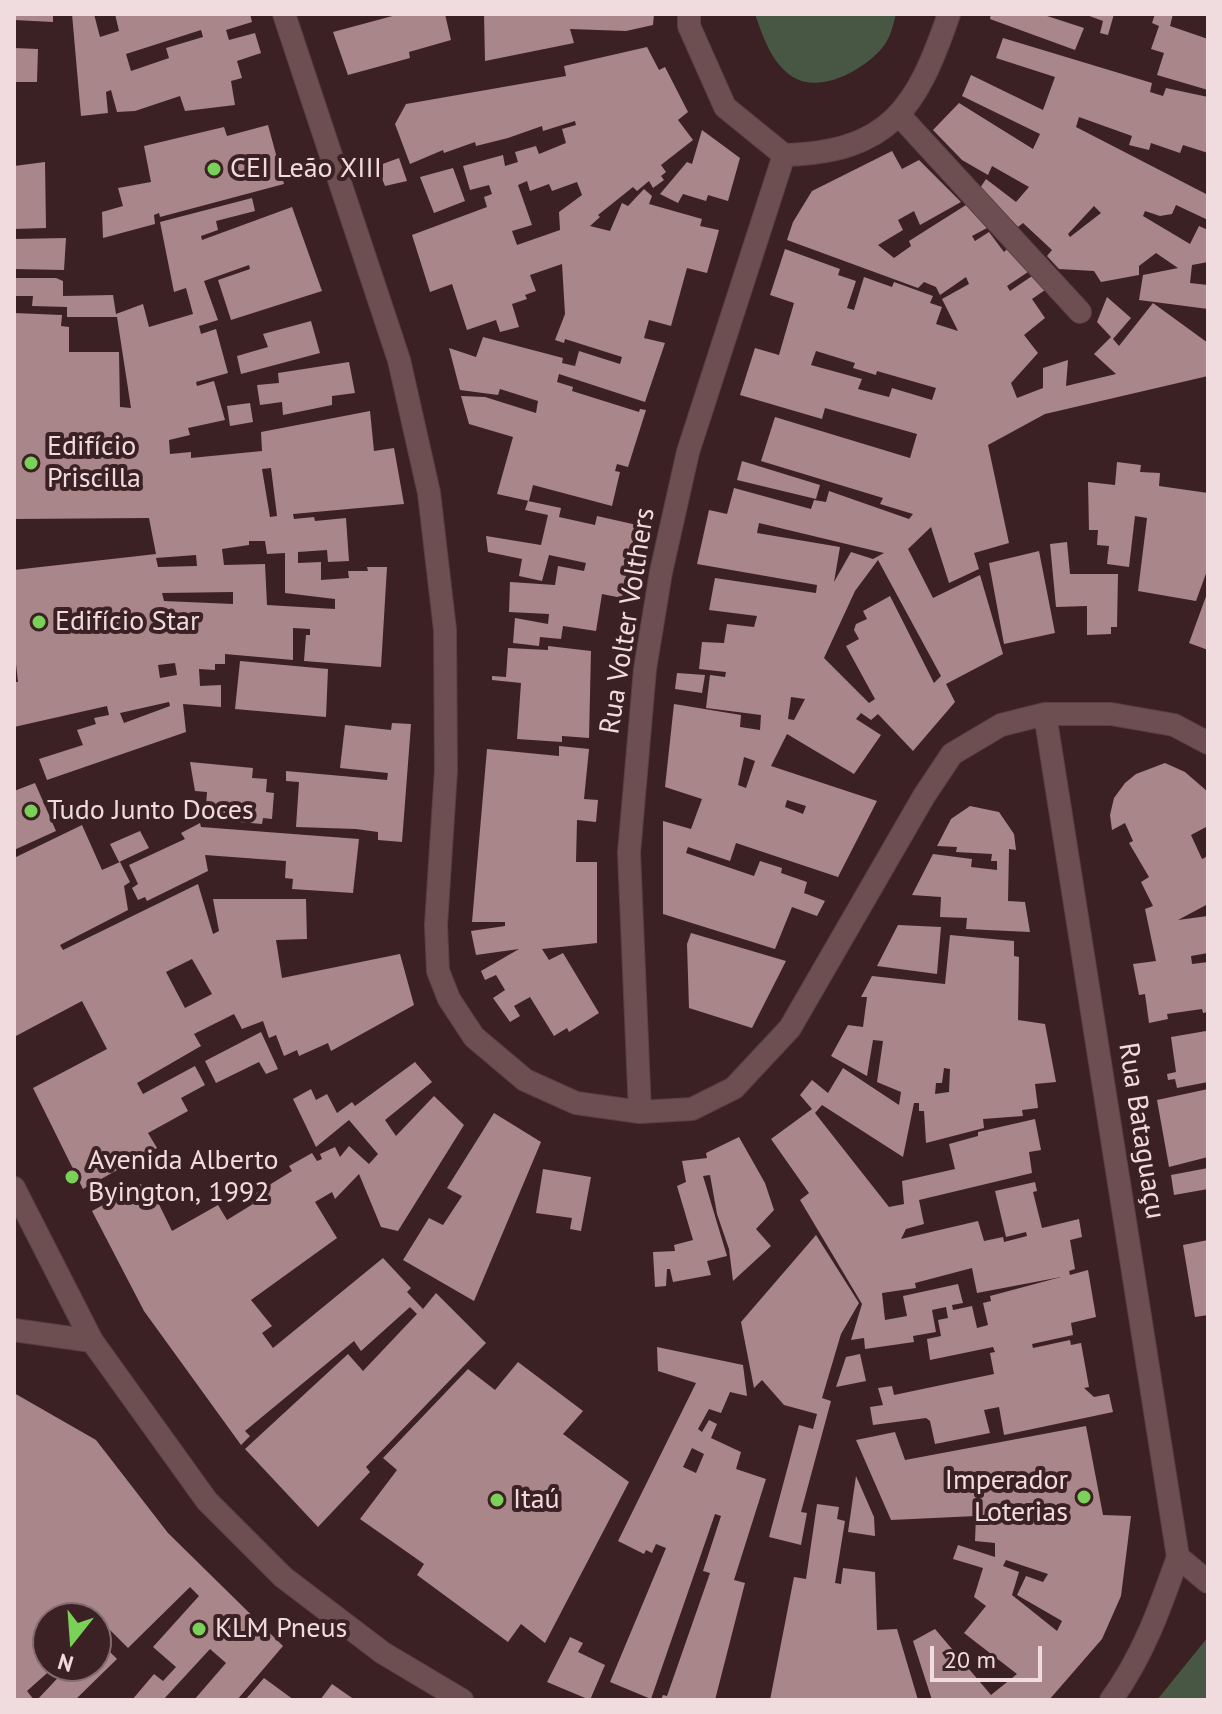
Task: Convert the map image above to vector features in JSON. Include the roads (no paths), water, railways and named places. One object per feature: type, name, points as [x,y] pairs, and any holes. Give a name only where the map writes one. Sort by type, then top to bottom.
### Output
[{"type":"street","points":[[284,14],[399,360],[429,493],[445,630],[446,770],[436,925],[438,971],[449,999],[474,1037],[525,1080],[576,1103],[640,1112],[692,1109],[734,1088],[790,1028],[952,754],[1001,725],[1045,714],[1111,714],[1174,725],[1208,743]]},
{"type":"street","points":[[689,14],[689,26],[725,107],[784,155],[817,154],[850,146],[900,116],[920,88],[949,14]]},
{"type":"street","points":[[900,116],[1080,312]]},
{"type":"street","name":"Rua Volter Volthers","points":[[640,1112],[629,853],[645,669],[661,572],[688,452],[784,155]]},
{"type":"street","name":"Rua Bataguaçu","points":[[1045,714],[1178,1557]]},
{"type":"street","points":[[14,1188],[92,1341],[207,1501],[283,1577],[383,1653],[462,1700]]},
{"type":"street","points":[[14,1330],[92,1341]]},
{"type":"street","points":[[1111,1700],[1131,1672],[1154,1627],[1178,1557],[1208,1582]]},
{"type":"place","name":"CEI Leão XIII","points":[[214,169]]},
{"type":"place","name":"Edifício Priscilla","points":[[31,463]]},
{"type":"place","name":"Edifício Star","points":[[39,622]]},
{"type":"place","name":"Tudo Junto Doces","points":[[31,811]]},
{"type":"place","name":"Avenida Alberto Byington, 1992","points":[[72,1177]]},
{"type":"place","name":"Imperador Loterias","points":[[1084,1497]]},
{"type":"place","name":"Itaú","points":[[497,1500]]},
{"type":"place","name":"KLM Pneus","points":[[199,1629]]}]
